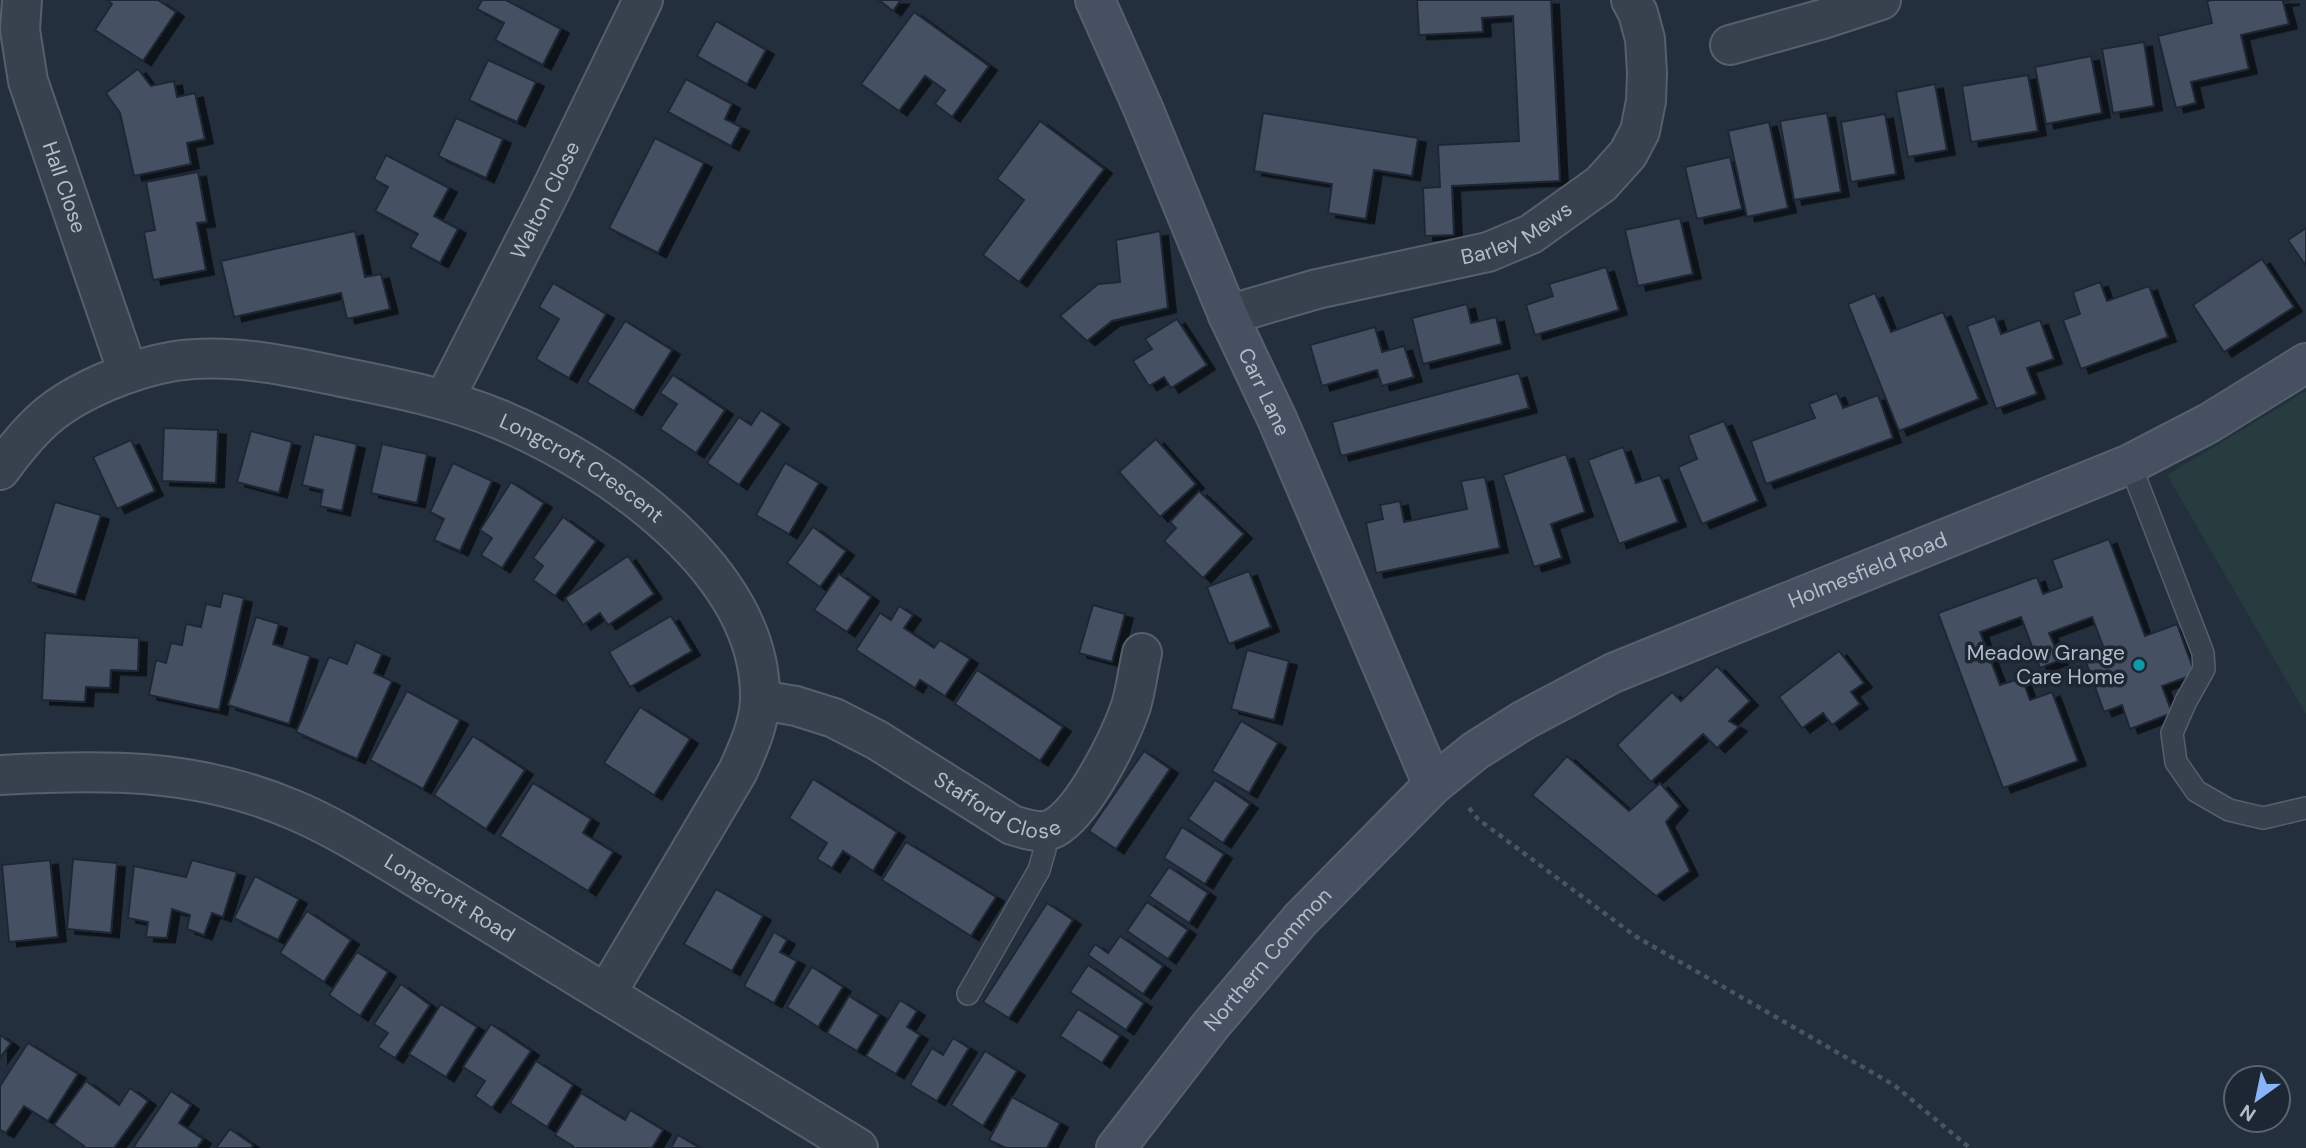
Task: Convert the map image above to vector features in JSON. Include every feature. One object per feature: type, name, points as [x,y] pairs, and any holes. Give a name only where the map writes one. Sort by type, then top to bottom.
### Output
[{"type":"main road","name":"Carr Lane","points":[[1095,0],[1143,108],[1228,315],[1438,780]]},
{"type":"main road","name":"Holmesfield Road","points":[[1438,780],[1475,751],[1524,720],[1612,673],[2130,464],[2209,423],[2306,363]]},
{"type":"main road","name":"Northern Common","points":[[1116,1148],[1211,1025],[1300,920],[1438,780]]},
{"type":"street","name":"Hall Close","points":[[22,0],[20,30],[28,81],[128,373]]},
{"type":"street","name":"Walton Close","points":[[444,400],[549,194],[643,0]]},
{"type":"street","name":"Barley Mews","points":[[1228,315],[1317,289],[1488,252],[1531,234],[1601,184],[1628,154],[1640,131],[1646,101],[1645,39],[1638,13],[1631,0]]},
{"type":"street","points":[[1730,45],[1881,0]]},
{"type":"street","name":"Longcroft Crescent","points":[[0,470],[15,449],[46,417],[80,395],[128,373],[175,361],[228,359],[279,364],[444,400],[500,420],[561,449],[612,480],[664,521],[701,557],[728,593],[748,633],[760,700],[755,731],[738,771],[606,994]]},
{"type":"street","name":"Stafford Close","points":[[760,700],[796,706],[834,718],[877,740],[1013,825],[1032,831],[1044,830],[1053,828],[1076,809],[1116,743],[1131,705],[1142,653]]},
{"type":"street","name":"Longcroft Road","points":[[0,775],[78,770],[131,771],[176,776],[244,792],[294,809],[347,836],[858,1148]]},
{"type":"lane","points":[[2130,464],[2203,653],[2204,669],[2172,733],[2176,762],[2196,791],[2229,810],[2263,818],[2306,808]]},
{"type":"lane","points":[[968,994],[1039,870],[1045,849],[1044,830]]},
{"type":"path","points":[[1438,780],[1478,819],[1635,936],[1894,1085],[1970,1148]]},
{"type":"green space","points":[[2306,391],[2306,714],[2167,475]]},
{"type":"building","points":[[107,0],[158,0],[176,12],[143,61],[95,30],[112,4]]},
{"type":"building","points":[[482,0],[506,0],[561,29],[543,65],[495,40],[504,23],[477,9]]},
{"type":"building","points":[[879,0],[901,0],[893,11]]},
{"type":"building","points":[[1417,0],[1551,0],[1560,181],[1452,186],[1454,235],[1425,236],[1423,188],[1440,187],[1438,145],[1519,141],[1513,16],[1482,18],[1483,32],[1419,35]]},
{"type":"building","points":[[2292,0],[2283,2],[2289,24],[2241,35],[2249,69],[2191,82],[2196,103],[2176,108],[2158,36],[2212,23],[2207,1]]},
{"type":"building","points":[[914,12],[989,66],[952,117],[935,104],[945,90],[925,76],[899,111],[861,84]]},
{"type":"building","points":[[716,21],[766,50],[747,84],[697,56]]},
{"type":"building","points":[[2144,42],[2154,106],[2113,113],[2102,49]]},
{"type":"building","points":[[2091,56],[2102,113],[2046,124],[2035,67]]},
{"type":"building","points":[[488,60],[536,82],[517,122],[469,100]]},
{"type":"building","points":[[138,69],[151,86],[174,81],[177,97],[195,93],[205,139],[187,143],[191,164],[134,176],[120,113],[106,93]]},
{"type":"building","points":[[2028,75],[2038,131],[1971,142],[1962,86]]},
{"type":"building","points":[[686,79],[732,104],[725,119],[741,127],[731,146],[668,112]]},
{"type":"building","points":[[1935,84],[1947,150],[1908,157],[1896,92]]},
{"type":"building","points":[[1263,113],[1418,138],[1412,176],[1374,170],[1366,219],[1328,213],[1332,184],[1254,171]]},
{"type":"building","points":[[1827,113],[1841,192],[1794,200],[1780,121]]},
{"type":"building","points":[[1885,114],[1896,174],[1851,182],[1841,122]]},
{"type":"building","points":[[456,118],[503,139],[486,178],[438,156]]},
{"type":"building","points":[[1040,121],[1104,169],[1019,282],[983,255],[1024,200],[997,179]]},
{"type":"building","points":[[1769,122],[1788,208],[1747,217],[1728,131]]},
{"type":"building","points":[[655,138],[704,163],[658,253],[609,228]]},
{"type":"building","points":[[386,155],[449,188],[434,216],[458,229],[440,263],[410,247],[418,234],[375,211],[388,187],[374,179]]},
{"type":"building","points":[[1730,157],[1742,209],[1697,219],[1685,167]]},
{"type":"building","points":[[198,172],[207,222],[197,223],[206,270],[153,280],[144,232],[155,230],[146,182]]},
{"type":"building","points":[[1680,218],[1693,274],[1638,286],[1625,230]]},
{"type":"building","points":[[2306,228],[2306,266],[2288,240]]},
{"type":"building","points":[[355,231],[365,277],[381,274],[390,309],[347,319],[341,293],[234,317],[221,261]]},
{"type":"building","points":[[1160,231],[1168,308],[1112,321],[1087,341],[1060,316],[1098,284],[1120,282],[1116,240]]},
{"type":"building","points":[[2262,259],[2294,307],[2224,352],[2193,305]]},
{"type":"building","points":[[1606,267],[1619,310],[1535,335],[1526,305],[1553,296],[1549,284]]},
{"type":"building","points":[[2100,282],[2107,301],[2149,286],[2168,337],[2081,369],[2063,320],[2080,314],[2073,292]]},
{"type":"building","points":[[553,283],[606,314],[569,378],[536,359],[559,319],[539,307]]},
{"type":"building","points":[[1875,293],[1891,332],[1943,312],[1979,399],[1899,431],[1848,304]]},
{"type":"building","points":[[1467,304],[1471,323],[1496,317],[1502,344],[1423,364],[1412,318]]},
{"type":"building","points":[[1995,316],[2001,334],[2040,320],[2054,359],[2027,368],[2037,394],[1996,409],[1967,326]]},
{"type":"building","points":[[1177,319],[1207,365],[1171,388],[1164,377],[1149,386],[1133,361],[1152,349],[1145,339]]},
{"type":"building","points":[[625,321],[672,350],[634,411],[587,382]]},
{"type":"building","points":[[1375,327],[1382,352],[1404,346],[1414,377],[1382,386],[1377,370],[1322,386],[1310,345]]},
{"type":"building","points":[[1519,373],[1529,408],[1341,456],[1332,422]]},
{"type":"building","points":[[673,375],[725,410],[696,453],[660,429],[677,404],[660,393]]},
{"type":"building","points":[[1837,393],[1843,408],[1878,395],[1893,438],[1766,484],[1751,441],[1815,418],[1809,404]]},
{"type":"building","points":[[761,410],[781,424],[739,485],[707,463],[739,417],[751,425]]},
{"type":"building","points":[[1724,421],[1758,501],[1702,524],[1678,467],[1697,459],[1688,435]]},
{"type":"building","points":[[164,428],[218,430],[216,483],[162,481]]},
{"type":"building","points":[[251,431],[292,442],[279,493],[237,482]]},
{"type":"building","points":[[314,434],[357,444],[342,511],[320,506],[323,490],[302,485]]},
{"type":"building","points":[[1156,439],[1196,484],[1160,517],[1119,472]]},
{"type":"building","points":[[131,440],[155,491],[117,509],[93,457]]},
{"type":"building","points":[[382,444],[427,454],[417,503],[371,493]]},
{"type":"building","points":[[1623,447],[1636,483],[1660,475],[1678,522],[1619,544],[1588,460]]},
{"type":"building","points":[[1566,454],[1585,512],[1551,524],[1562,558],[1534,567],[1503,475]]},
{"type":"building","points":[[453,463],[492,481],[460,551],[434,540],[444,519],[430,512]]},
{"type":"building","points":[[785,463],[819,483],[789,534],[756,515]]},
{"type":"building","points":[[1485,477],[1500,548],[1376,573],[1366,523],[1383,519],[1380,505],[1400,501],[1404,522],[1467,509],[1461,481]]},
{"type":"building","points":[[511,482],[544,503],[502,568],[481,555],[492,538],[480,530]]},
{"type":"building","points":[[1199,491],[1244,534],[1203,578],[1164,541],[1176,528],[1170,522]]},
{"type":"building","points":[[55,502],[101,515],[76,595],[30,582]]},
{"type":"building","points":[[563,517],[596,541],[555,596],[533,580],[543,566],[533,558]]},
{"type":"building","points":[[813,527],[846,551],[820,587],[787,563]]},
{"type":"building","name":"Meadow Grange Care Home","points":[[2109,539],[2145,636],[2177,624],[2195,674],[2162,686],[2172,713],[2130,729],[2122,705],[2104,712],[2086,662],[2106,654],[2092,617],[2049,633],[2060,660],[2040,668],[2021,617],[1980,632],[2000,685],[2022,678],[2030,700],[2052,692],[2078,761],[2003,788],[1938,613],[2037,577],[2043,594],[2062,587],[2052,560]]},
{"type":"building","points":[[628,556],[654,594],[608,625],[600,613],[583,625],[565,598]]},
{"type":"building","points":[[1249,571],[1271,627],[1229,644],[1207,587]]},
{"type":"building","points":[[839,574],[871,597],[847,632],[814,610]]},
{"type":"building","points":[[223,593],[244,598],[219,710],[149,695],[156,660],[166,663],[171,643],[182,645],[186,624],[201,627],[206,604],[220,607]]},
{"type":"building","points":[[1093,605],[1125,614],[1112,662],[1079,653]]},
{"type":"building","points":[[899,606],[913,615],[904,628],[934,648],[940,640],[970,659],[945,696],[920,680],[915,688],[856,650],[880,613],[891,620]]},
{"type":"building","points":[[671,616],[692,651],[630,687],[609,652]]},
{"type":"building","points":[[256,617],[279,624],[273,644],[310,656],[289,724],[228,705]]},
{"type":"building","points":[[45,633],[139,638],[138,671],[111,670],[110,688],[86,687],[85,702],[42,700]]},
{"type":"building","points":[[356,642],[382,654],[374,673],[392,681],[357,759],[296,732],[329,657],[347,664]]},
{"type":"building","points":[[1247,650],[1289,661],[1274,720],[1231,709]]},
{"type":"building","points":[[1839,651],[1864,683],[1851,692],[1860,704],[1832,725],[1823,713],[1802,728],[1779,697]]},
{"type":"building","points":[[1717,666],[1750,701],[1729,721],[1739,727],[1717,748],[1703,734],[1651,782],[1617,745],[1672,692],[1681,701]]},
{"type":"building","points":[[977,670],[1063,727],[1040,761],[955,704]]},
{"type":"building","points":[[407,691],[460,720],[423,789],[370,760]]},
{"type":"building","points":[[640,707],[690,739],[654,795],[604,763]]},
{"type":"building","points":[[1241,721],[1278,743],[1249,793],[1212,771]]},
{"type":"building","points":[[473,736],[525,770],[486,829],[434,795]]},
{"type":"building","points":[[1144,751],[1170,769],[1116,849],[1089,831]]},
{"type":"building","points":[[1567,756],[1629,811],[1660,783],[1680,806],[1666,822],[1690,871],[1656,896],[1532,795]]},
{"type":"building","points":[[813,779],[897,832],[873,871],[843,851],[832,868],[817,859],[827,843],[789,818]]},
{"type":"building","points":[[1215,780],[1250,804],[1223,843],[1188,819]]},
{"type":"building","points":[[533,783],[591,819],[583,833],[613,852],[588,891],[500,836]]},
{"type":"building","points":[[1182,827],[1224,854],[1205,884],[1164,858]]},
{"type":"building","points":[[906,842],[996,897],[971,936],[882,880]]},
{"type":"building","points":[[73,859],[117,863],[111,933],[67,929]]},
{"type":"building","points":[[50,860],[58,937],[9,942],[2,865]]},
{"type":"building","points":[[192,860],[237,872],[223,917],[212,913],[204,935],[187,929],[190,915],[172,909],[167,938],[146,937],[148,922],[128,918],[134,866],[186,877]]},
{"type":"building","points":[[1169,867],[1208,893],[1189,923],[1149,896]]},
{"type":"building","points":[[255,876],[299,899],[278,940],[234,918]]},
{"type":"building","points":[[716,889],[763,916],[732,971],[684,944]]},
{"type":"building","points":[[1147,902],[1188,930],[1168,959],[1127,931]]},
{"type":"building","points":[[1047,903],[1073,920],[1009,1018],[983,1002]]},
{"type":"building","points":[[307,911],[351,940],[324,982],[280,953]]},
{"type":"building","points":[[774,932],[787,940],[780,952],[797,961],[774,1003],[744,986]]},
{"type":"building","points":[[1120,936],[1163,966],[1143,994],[1088,955],[1095,944],[1108,953]]},
{"type":"building","points":[[357,952],[388,972],[360,1016],[329,995]]},
{"type":"building","points":[[1088,965],[1144,1003],[1126,1030],[1070,992]]},
{"type":"building","points":[[812,967],[843,987],[818,1027],[787,1007]]},
{"type":"building","points":[[401,984],[430,1005],[395,1058],[378,1047],[388,1033],[374,1024]]},
{"type":"building","points":[[849,996],[879,1015],[857,1051],[827,1033]]},
{"type":"building","points":[[900,1000],[917,1011],[907,1027],[920,1035],[896,1074],[866,1056]]},
{"type":"building","points":[[441,1004],[477,1027],[446,1077],[409,1054]]},
{"type":"building","points":[[1078,1009],[1120,1036],[1102,1063],[1060,1036]]},
{"type":"building","points":[[491,1024],[531,1051],[492,1108],[475,1096],[485,1081],[463,1067]]},
{"type":"building","points":[[0,1035],[11,1043],[0,1058]]},
{"type":"building","points":[[953,1038],[969,1048],[937,1101],[910,1085],[932,1048],[943,1055]]},
{"type":"building","points":[[28,1043],[78,1074],[48,1121],[24,1106],[6,1133],[0,1130],[0,1086]]},
{"type":"building","points":[[985,1051],[1017,1071],[983,1126],[951,1105]]},
{"type":"building","points":[[536,1061],[573,1085],[547,1127],[510,1103]]},
{"type":"building","points":[[86,1081],[119,1105],[130,1088],[148,1101],[114,1148],[82,1148],[84,1146],[54,1125]]},
{"type":"building","points":[[171,1091],[191,1105],[179,1123],[203,1139],[197,1148],[133,1148]]},
{"type":"building","points":[[581,1093],[625,1120],[630,1110],[663,1130],[652,1148],[572,1148],[573,1146],[555,1135]]},
{"type":"building","points":[[1012,1097],[1060,1123],[1047,1148],[1006,1148],[989,1140]]},
{"type":"building","points":[[230,1129],[253,1145],[251,1148],[216,1148]]},
{"type":"building","points":[[678,1135],[700,1148],[671,1148]]},
{"type":"place","name":"Meadow Grange Care Home","points":[[2139,665]]}]
